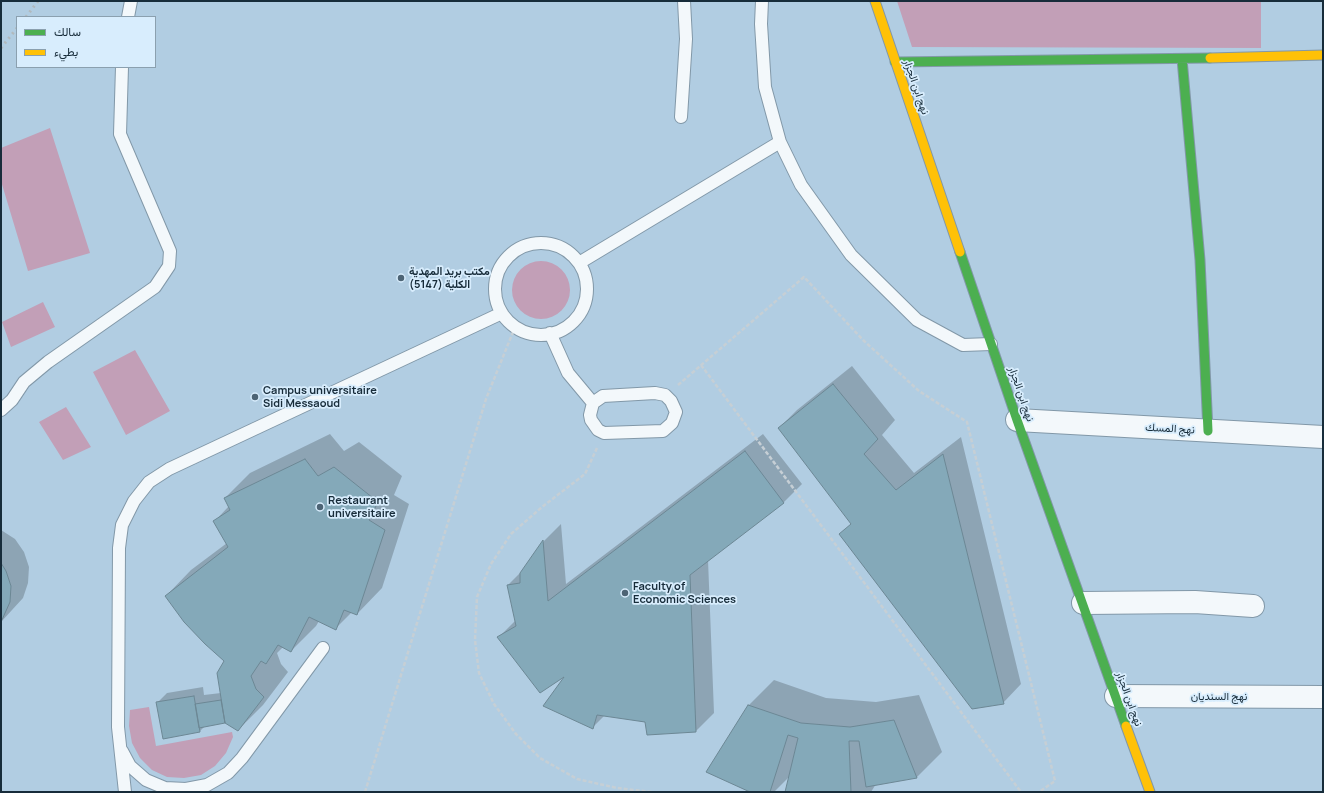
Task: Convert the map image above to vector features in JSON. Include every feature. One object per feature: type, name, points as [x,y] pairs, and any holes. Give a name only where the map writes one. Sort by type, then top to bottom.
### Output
[{"type":"street","name":"نهج ابن الجزار","points":[[875,1],[1017,420],[1150,792]]},
{"type":"street","points":[[895,62],[1182,59],[1323,55]]},
{"type":"street","points":[[1182,59],[1200,260],[1208,431]]},
{"type":"street","name":"نهج المسك","points":[[1017,420],[1323,437]]},
{"type":"street","points":[[1083,603],[1195,602],[1253,606]]},
{"type":"street","name":"نهج السنديان","points":[[1116,696],[1323,697]]},
{"type":"lane","points":[[128,16],[131,1]]},
{"type":"lane","points":[[681,117],[686,39],[684,1]]},
{"type":"lane","points":[[762,1],[761,24],[766,87],[780,142],[802,185],[851,255],[917,320],[963,345],[991,344]]},
{"type":"lane","points":[[1,410],[12,400],[24,382],[48,362],[155,287],[169,266],[170,251],[120,134],[122,68]]},
{"type":"lane","points":[[579,262],[780,142]]},
{"type":"lane","points":[[542,243],[556,245],[569,252],[579,262],[586,277],[587,293],[583,308],[574,321],[561,331],[550,334],[530,334],[515,327],[504,317],[498,304],[495,290],[497,275],[504,262],[514,252],[527,245],[542,243]]},
{"type":"lane","points":[[124,792],[118,727],[119,548],[122,525],[134,501],[149,482],[169,469],[502,312]]},
{"type":"lane","points":[[550,334],[568,373],[593,403]]},
{"type":"lane","points":[[656,393],[665,395],[672,401],[676,412],[672,423],[668,428],[657,432],[604,433],[598,430],[591,420],[590,414],[593,403],[597,398],[609,394],[656,393]]},
{"type":"lane","points":[[118,727],[120,748],[130,766],[146,780],[165,788],[181,791],[207,785],[228,773],[242,758],[323,648]]},
{"type":"path","points":[[665,395],[804,277],[863,340],[919,391],[967,422],[1055,781],[1039,792]]},
{"type":"path","points":[[365,792],[486,399],[515,327]]},
{"type":"path","points":[[701,365],[1021,792]]},
{"type":"path","points":[[604,433],[585,474],[542,507],[512,534],[491,564],[477,597],[475,640],[479,673],[494,704],[516,734],[540,758],[577,779],[617,788],[652,792]]},
{"type":"shaded area","points":[[897,1],[1261,1],[1261,48],[912,47]]},
{"type":"shaded area","points":[[50,128],[90,253],[28,271],[1,181],[1,148]]},
{"type":"shaded area","points":[[541,261],[552,263],[565,274],[568,279],[570,290],[568,301],[557,314],[552,317],[541,319],[530,317],[517,306],[514,301],[512,290],[514,279],[525,266],[530,263]]},
{"type":"shaded area","points":[[43,302],[55,327],[11,347],[2,322]]},
{"type":"shaded area","points":[[135,350],[170,411],[126,435],[93,372]]},
{"type":"shaded area","points":[[66,407],[91,447],[63,460],[39,422]]},
{"type":"shaded area","points":[[149,707],[156,746],[232,732],[233,737],[226,753],[215,766],[201,775],[184,778],[167,777],[152,770],[140,758],[132,743],[129,726],[130,710]]},
{"type":"building","points":[[833,384],[878,439],[864,454],[896,490],[943,454],[1004,704],[972,709],[839,534],[851,524],[778,428]]},
{"type":"building","name":"Faculty of Economic Sciences","points":[[745,451],[784,503],[690,575],[696,732],[647,735],[645,722],[597,715],[593,729],[543,706],[564,677],[540,693],[497,637],[516,626],[507,585],[520,583],[520,573],[543,540],[548,601]]},
{"type":"building","points":[[305,459],[318,476],[334,467],[378,502],[369,520],[385,530],[357,615],[344,610],[336,630],[309,617],[291,652],[278,645],[266,664],[261,661],[251,676],[256,689],[264,697],[238,731],[225,723],[217,673],[224,661],[184,622],[165,596],[228,547],[213,521],[230,510],[224,498]]},
{"type":"building","points":[[1,563],[6,571],[11,586],[10,602],[1,622]]},
{"type":"building","points":[[194,696],[200,732],[163,739],[156,702]]},
{"type":"building","points":[[221,700],[225,723],[199,728],[195,704]]},
{"type":"building","points":[[748,705],[801,723],[850,727],[894,720],[917,778],[866,787],[859,741],[849,741],[851,792],[785,792],[798,738],[788,735],[770,792],[750,792],[706,772]]},
{"type":"railway","points":[[27,16],[38,1]]},
{"type":"railway","points":[[1,48],[16,29]]},
{"type":"traffic: fast","points":[[895,62],[1210,58]]},
{"type":"traffic: fast","points":[[1182,59],[1200,260],[1208,431]]},
{"type":"traffic: fast","points":[[960,252],[1017,420],[1126,726]]},
{"type":"traffic: slow","points":[[875,1],[960,252]]},
{"type":"traffic: slow","points":[[1210,58],[1323,55]]},
{"type":"traffic: slow","points":[[1126,726],[1150,792]]},
{"type":"place","name":"مكتب بريد المهدية الكلية (5147)","points":[[401,278]]},
{"type":"place","name":"Campus universitaire Sidi Messaoud","points":[[255,397]]},
{"type":"place","name":"Restaurant universitaire","points":[[320,507]]},
{"type":"place","name":"Faculty of Economic Sciences","points":[[625,593]]}]
